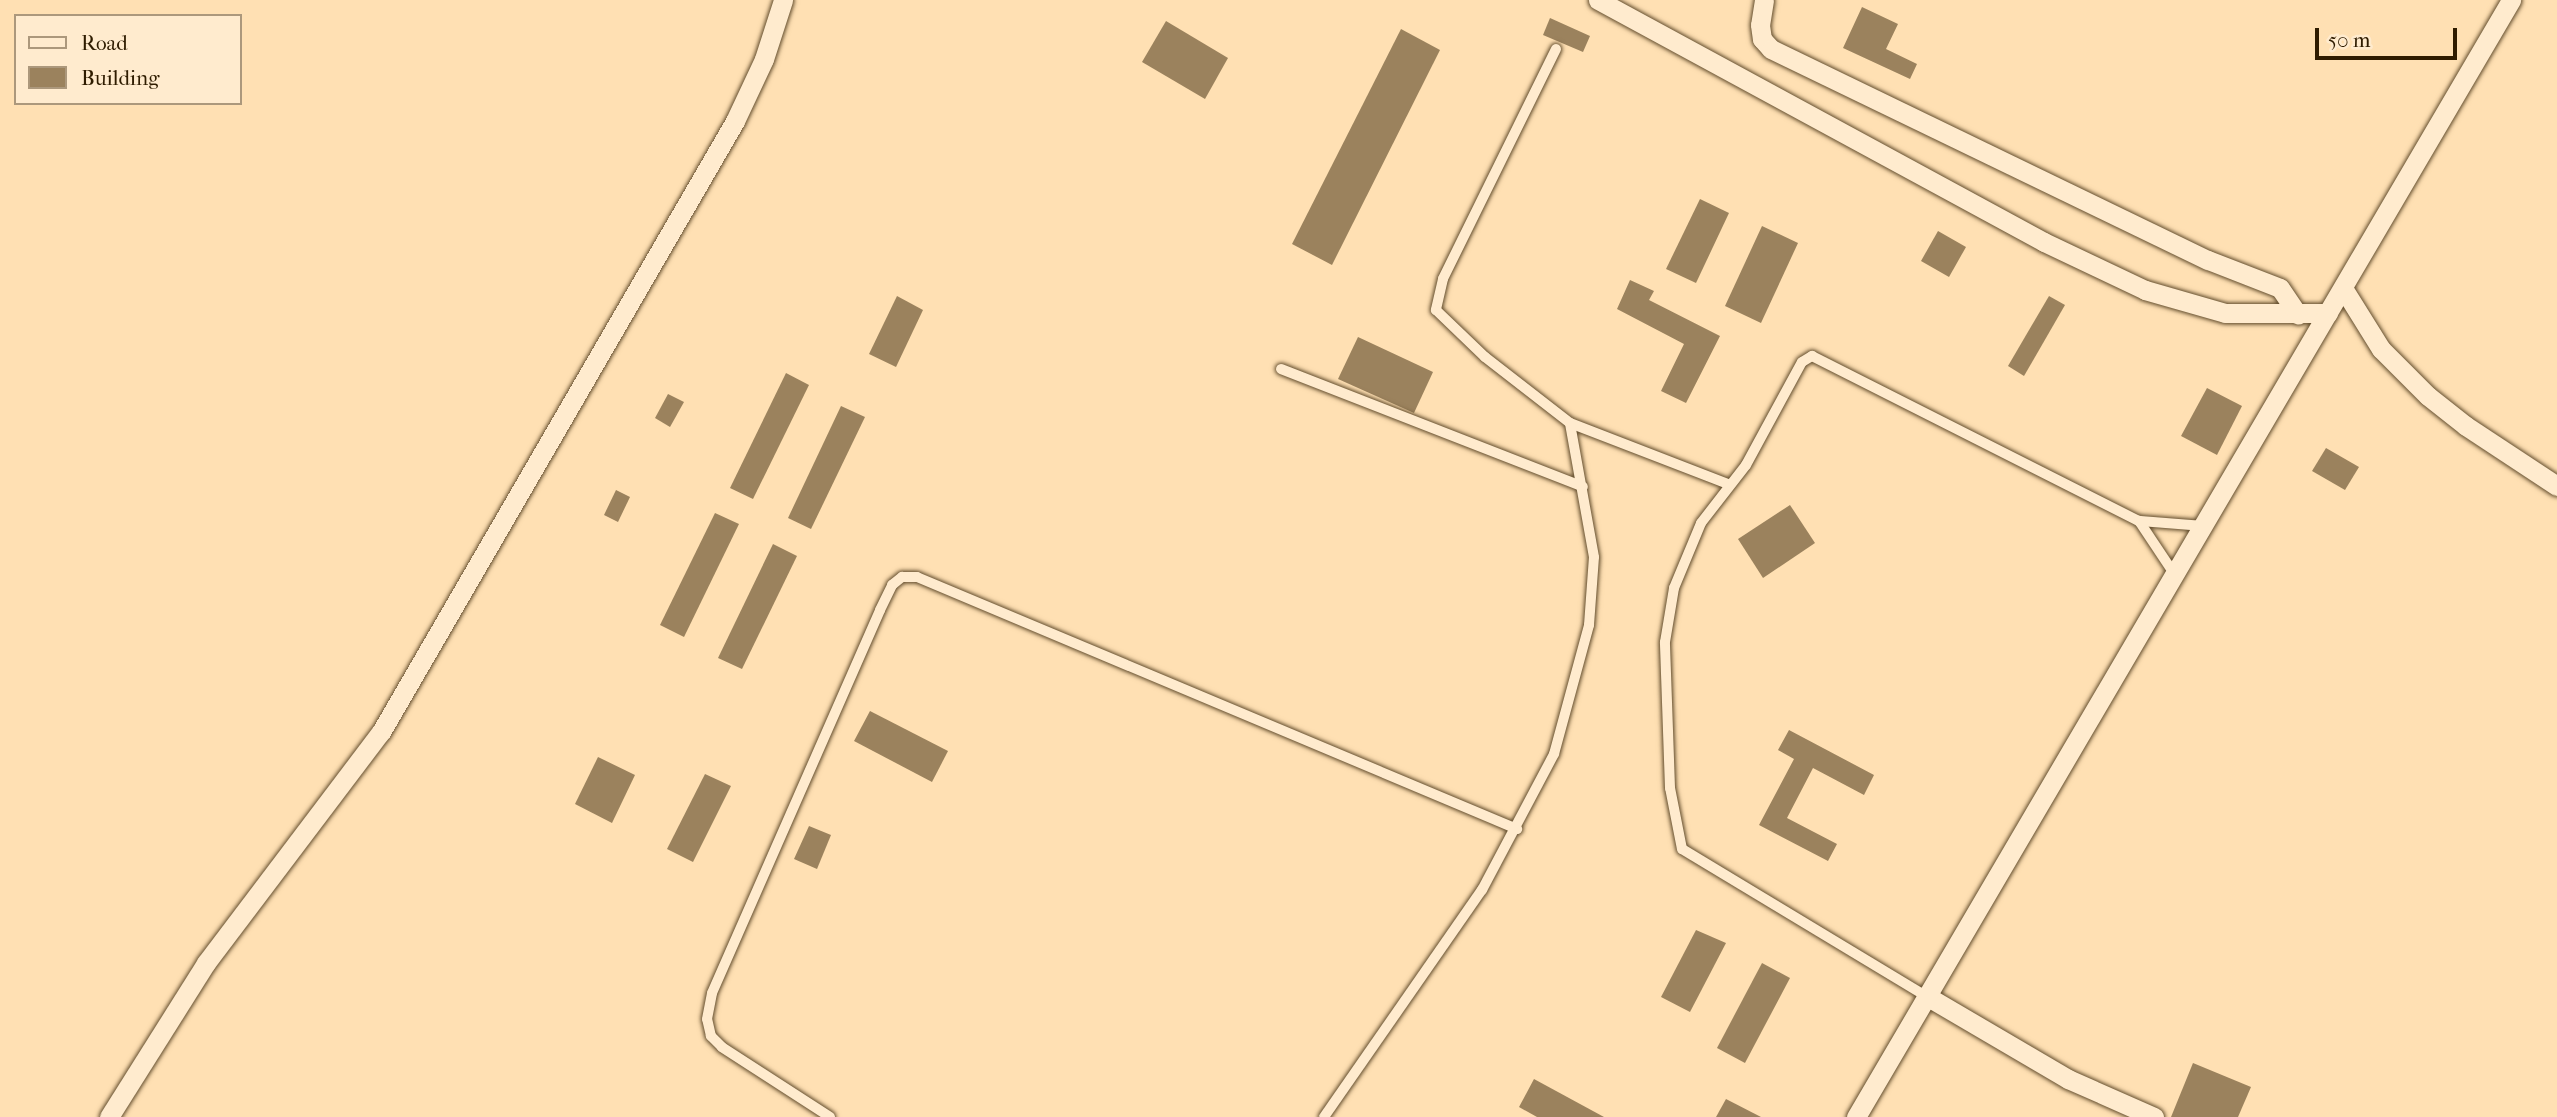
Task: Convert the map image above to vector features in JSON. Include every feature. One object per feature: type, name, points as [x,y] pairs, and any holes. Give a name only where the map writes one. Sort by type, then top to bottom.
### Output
[{"type":"street","points":[[109,1117],[206,963],[381,732],[735,121],[764,59],[783,0]]},
{"type":"street","points":[[1598,0],[2043,242],[2145,290],[2201,309],[2298,315],[2328,313]]},
{"type":"street","points":[[1764,0],[1760,25],[1762,39],[1771,49],[2208,260],[2280,288],[2298,315]]},
{"type":"street","points":[[1856,1117],[1930,998],[2202,526],[2511,0]]},
{"type":"street","points":[[2343,288],[2381,349],[2428,396],[2466,426],[2557,486]]},
{"type":"street","points":[[1930,998],[2068,1079],[2154,1117]]},
{"type":"lane","points":[[1556,49],[1434,302],[1450,327],[1570,423],[1728,484]]},
{"type":"lane","points":[[1930,998],[1682,849],[1670,788],[1665,642],[1674,588],[1684,557],[1728,484],[1746,465],[1802,362],[1818,356],[2138,521],[2202,526]]},
{"type":"lane","points":[[1281,369],[1583,487]]},
{"type":"lane","points":[[1324,1117],[1482,890],[1517,829],[1554,754],[1589,625],[1594,557],[1570,423]]},
{"type":"lane","points":[[2138,521],[2175,575]]},
{"type":"lane","points":[[830,1117],[722,1047],[711,1036],[707,1019],[712,993],[880,610],[892,585],[902,577],[917,577],[1517,829]]},
{"type":"building","points":[[1862,7],[1898,24],[1886,49],[1917,64],[1910,79],[1843,48]]},
{"type":"building","points":[[1550,18],[1590,36],[1583,52],[1543,35]]},
{"type":"building","points":[[1166,21],[1228,58],[1205,99],[1142,62]]},
{"type":"building","points":[[1401,29],[1440,50],[1332,265],[1292,244]]},
{"type":"building","points":[[1700,199],[1729,213],[1696,283],[1666,269]]},
{"type":"building","points":[[1762,226],[1798,243],[1761,323],[1725,306]]},
{"type":"building","points":[[1938,231],[1966,247],[1949,277],[1921,261]]},
{"type":"building","points":[[1630,280],[1654,291],[1649,300],[1720,336],[1686,403],[1661,391],[1684,344],[1617,309]]},
{"type":"building","points":[[897,296],[923,310],[896,367],[869,354]]},
{"type":"building","points":[[2049,296],[2065,305],[2024,376],[2008,366]]},
{"type":"building","points":[[1358,337],[1433,372],[1414,413],[1338,379]]},
{"type":"building","points":[[786,373],[809,385],[753,499],[730,488]]},
{"type":"building","points":[[2207,388],[2242,406],[2217,455],[2181,436]]},
{"type":"building","points":[[668,394],[684,402],[670,427],[655,418]]},
{"type":"building","points":[[841,406],[865,417],[811,529],[788,518]]},
{"type":"building","points":[[2326,448],[2359,467],[2345,490],[2312,471]]},
{"type":"building","points":[[616,490],[630,497],[618,522],[604,515]]},
{"type":"building","points":[[1790,505],[1815,543],[1763,578],[1738,539]]},
{"type":"building","points":[[715,513],[739,524],[684,637],[660,625]]},
{"type":"building","points":[[773,544],[797,556],[742,669],[718,658]]},
{"type":"building","points":[[870,711],[948,751],[932,782],[854,741]]},
{"type":"building","points":[[1789,730],[1874,775],[1864,795],[1813,768],[1787,818],[1837,844],[1828,861],[1759,825],[1794,759],[1778,750]]},
{"type":"building","points":[[598,757],[635,775],[612,823],[575,804]]},
{"type":"building","points":[[705,774],[731,786],[693,862],[667,849]]},
{"type":"building","points":[[809,826],[831,835],[817,869],[794,859]]},
{"type":"building","points":[[1696,930],[1726,943],[1690,1012],[1661,997]]},
{"type":"building","points":[[1762,963],[1790,978],[1745,1063],[1717,1048]]},
{"type":"building","points":[[2193,1063],[2251,1087],[2238,1117],[2171,1117]]},
{"type":"building","points":[[1534,1079],[1604,1117],[1537,1117],[1519,1107]]},
{"type":"building","points":[[1726,1099],[1761,1117],[1716,1117]]}]
